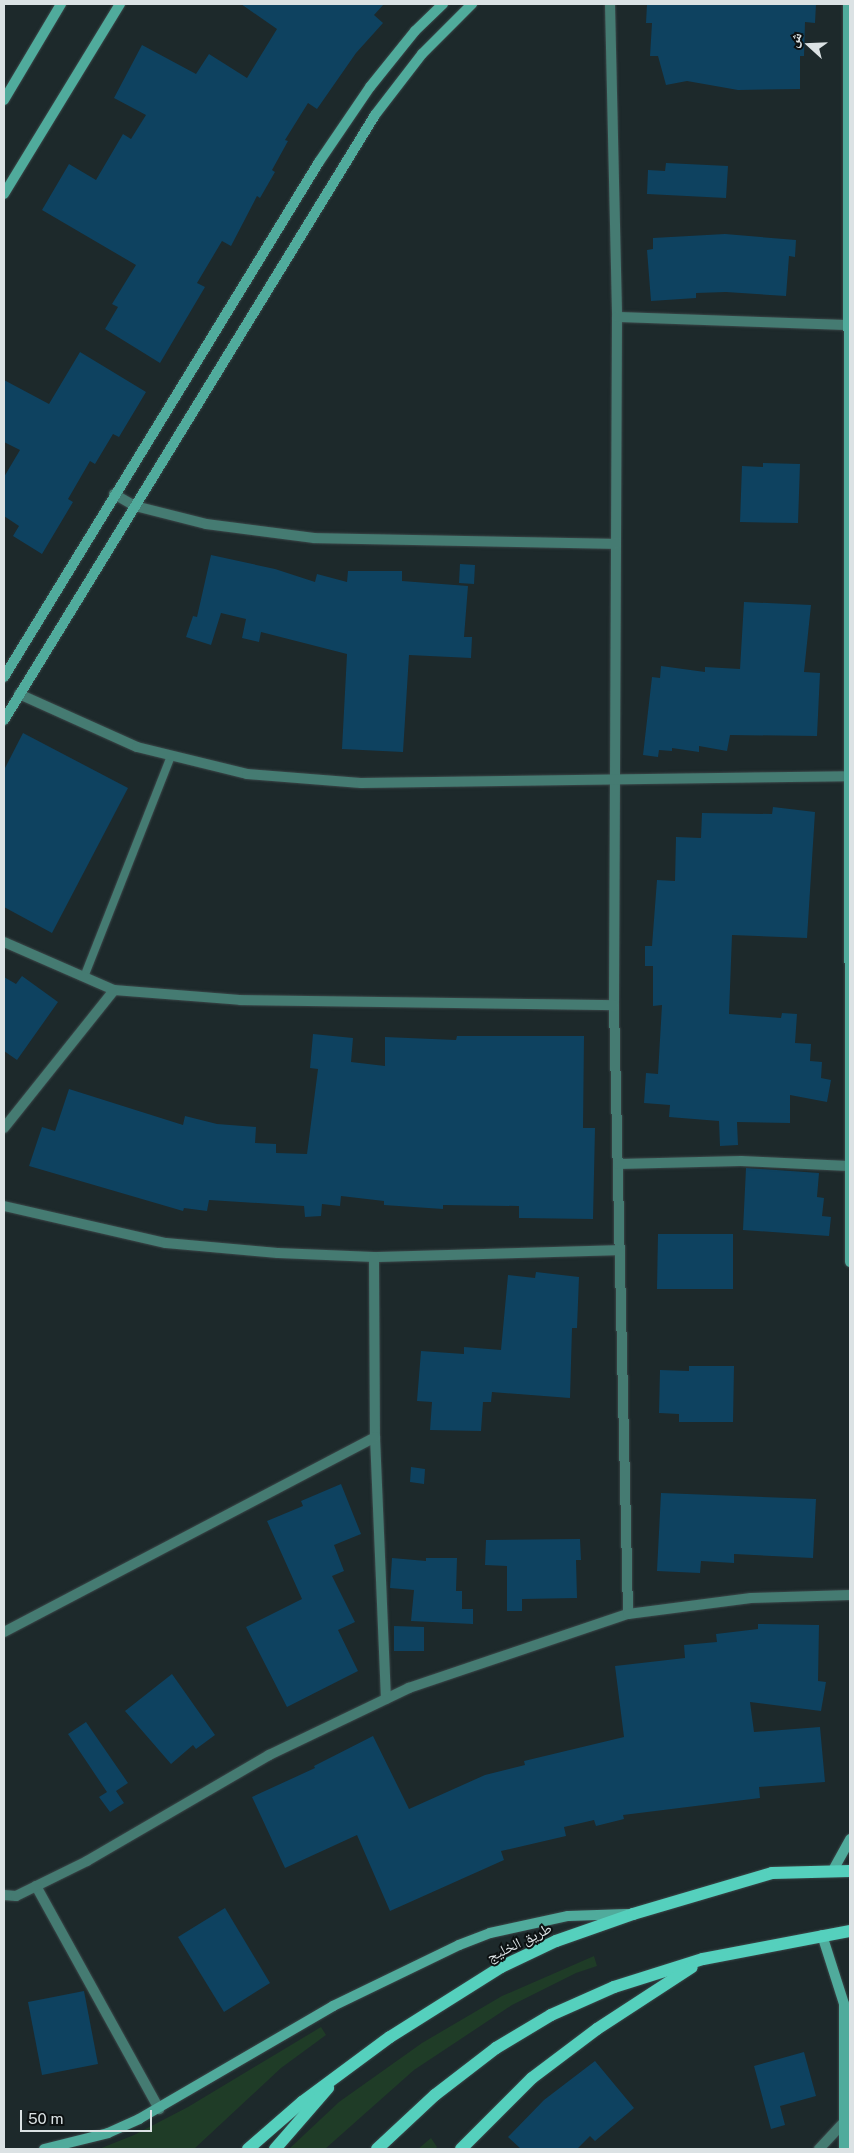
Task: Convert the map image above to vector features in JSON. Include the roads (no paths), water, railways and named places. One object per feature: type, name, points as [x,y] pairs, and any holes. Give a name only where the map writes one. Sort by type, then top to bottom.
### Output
[{"type":"main road","name":"طريق الخليج","points":[[248,2149],[341,2073],[452,1996],[501,1967],[556,1941],[633,1914],[772,1873],[850,1871]]},
{"type":"main road","points":[[377,2149],[435,2095],[496,2048],[551,2015],[614,1986],[703,1959],[850,1931]]},
{"type":"main road","points":[[461,2149],[532,2078],[597,2029],[703,1959]]},
{"type":"main road","points":[[275,2149],[341,2073]]},
{"type":"street","points":[[4,100],[61,4]]},
{"type":"street","points":[[4,194],[120,4]]},
{"type":"street","points":[[4,677],[114,494],[319,162],[370,87],[415,31],[442,4]]},
{"type":"street","points":[[4,720],[376,116],[422,54],[472,4]]},
{"type":"street","points":[[610,4],[617,316],[614,1005],[628,1614]]},
{"type":"street","points":[[848,4],[850,1262]]},
{"type":"street","points":[[617,316],[848,325]]},
{"type":"street","points":[[114,494],[135,506],[206,524],[314,538],[616,544]]},
{"type":"street","points":[[19,694],[137,747],[247,774],[361,783],[849,776]]},
{"type":"street","points":[[4,942],[114,990],[240,1000],[614,1005]]},
{"type":"street","points":[[4,1128],[114,990]]},
{"type":"street","points":[[618,1164],[741,1161],[849,1166]]},
{"type":"street","points":[[4,1206],[166,1243],[278,1254],[374,1257],[620,1250]]},
{"type":"street","points":[[374,1257],[375,1438],[386,1699]]},
{"type":"street","points":[[4,1632],[375,1438]]},
{"type":"street","points":[[4,1895],[16,1896],[87,1861],[269,1755],[409,1688],[628,1614],[751,1598],[850,1595]]},
{"type":"street","points":[[832,1872],[850,1839]]},
{"type":"street","points":[[36,1886],[159,2109]]},
{"type":"street","points":[[44,2149],[108,2133],[159,2109],[333,2006],[458,1945],[490,1933],[568,1916],[633,1914]]},
{"type":"street","points":[[822,1936],[844,2004],[844,2149]]},
{"type":"street","points":[[818,2149],[844,2122]]},
{"type":"lane","points":[[84,977],[171,756]]}]
